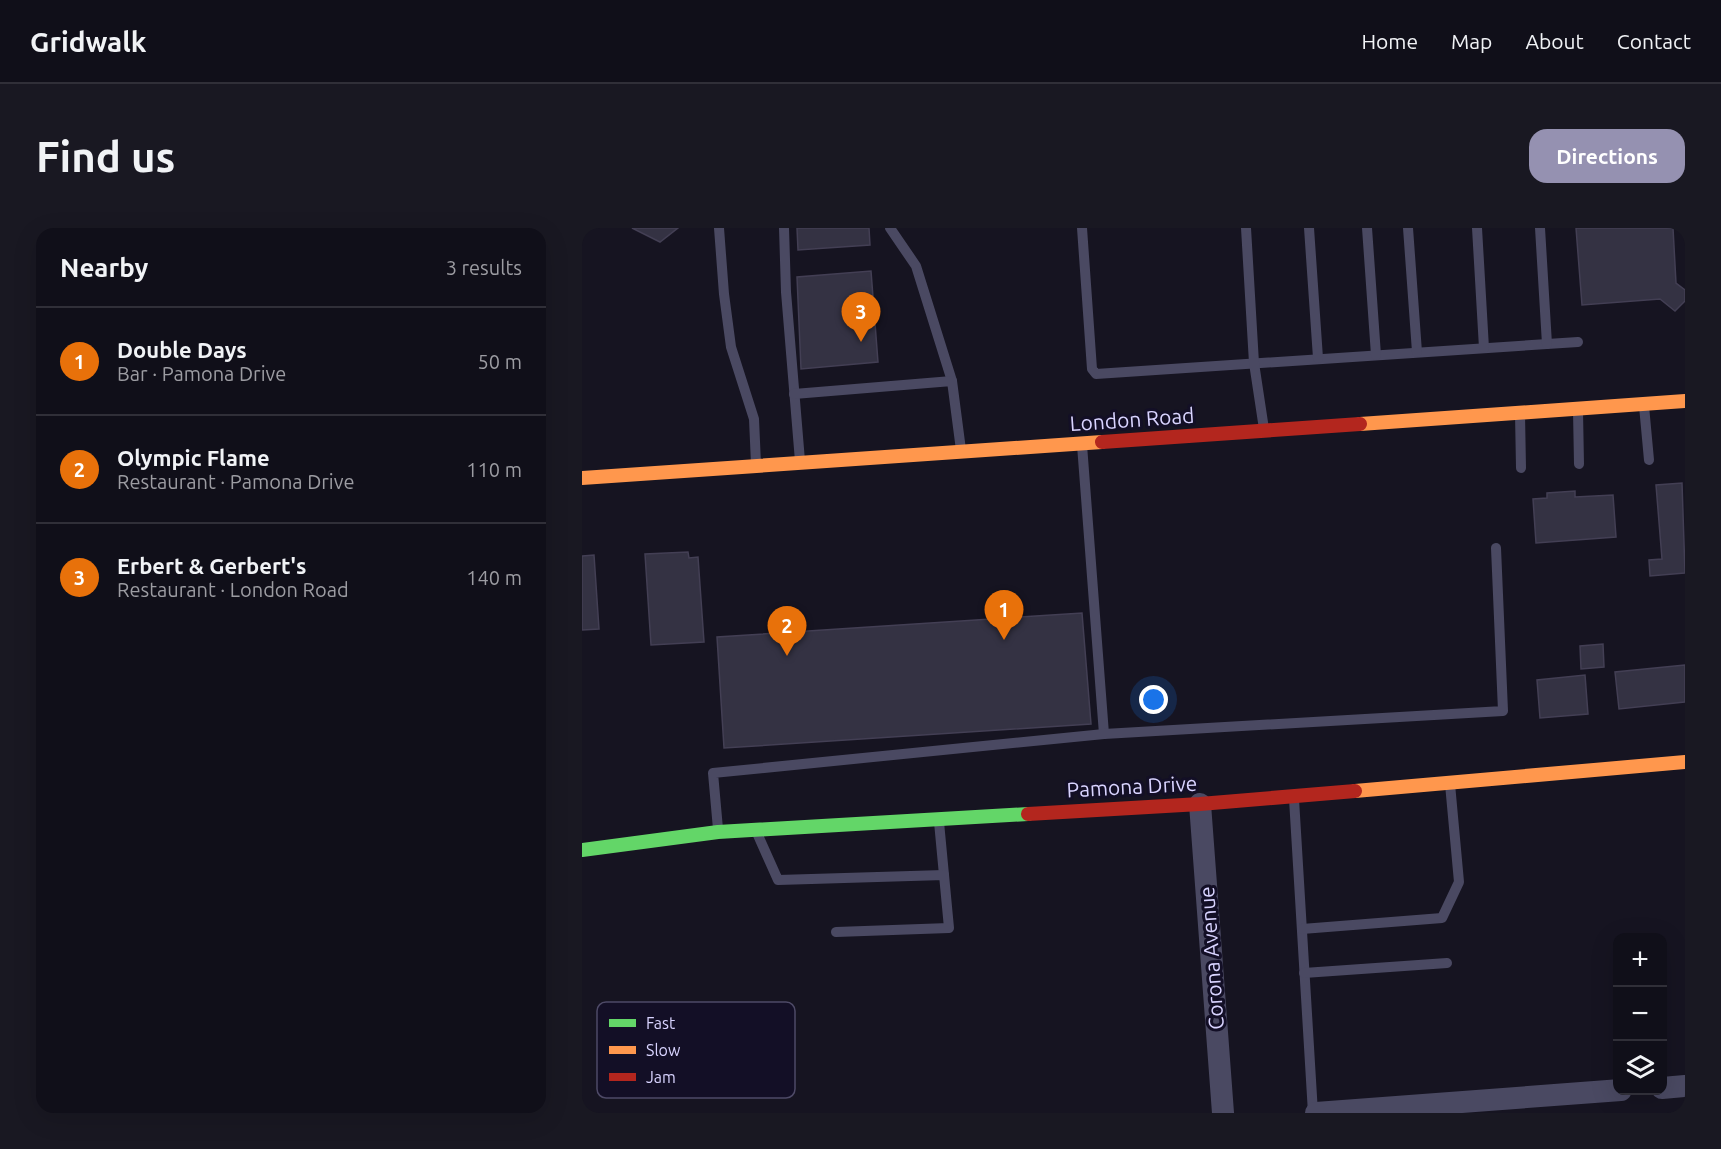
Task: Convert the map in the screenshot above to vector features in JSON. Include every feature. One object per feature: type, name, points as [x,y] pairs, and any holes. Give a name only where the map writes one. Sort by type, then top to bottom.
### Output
[{"type":"street","name":"London Road","points":[[582,478],[800,465],[1685,401]]},
{"type":"street","name":"Pamona Drive","points":[[582,850],[718,832],[1200,804],[1685,762]]},
{"type":"street","name":"Corona Avenue","points":[[1200,804],[1223,1113]]},
{"type":"street","points":[[1667,1088],[1685,1086]]},
{"type":"street","points":[[1315,1113],[1491,1106],[1613,1091]]},
{"type":"lane","points":[[784,228],[786,292],[800,465]]},
{"type":"lane","points":[[890,228],[916,266],[952,381],[961,453]]},
{"type":"lane","points":[[1082,228],[1092,369],[1096,374],[1578,342]]},
{"type":"lane","points":[[1246,228],[1254,363],[1264,432]]},
{"type":"lane","points":[[1309,228],[1318,358]]},
{"type":"lane","points":[[1367,228],[1376,355]]},
{"type":"lane","points":[[1408,228],[1417,352]]},
{"type":"lane","points":[[1477,228],[1484,348]]},
{"type":"lane","points":[[1540,228],[1547,344]]},
{"type":"lane","points":[[721,229],[731,347],[754,420],[756,468]]},
{"type":"lane","points":[[794,394],[952,381]]},
{"type":"lane","points":[[1644,404],[1649,460]]},
{"type":"lane","points":[[1578,409],[1580,464]]},
{"type":"lane","points":[[1520,413],[1521,468]]},
{"type":"lane","points":[[1082,445],[1104,734]]},
{"type":"lane","points":[[718,832],[714,773],[1104,734],[1503,711],[1496,548]]},
{"type":"lane","points":[[1302,929],[1442,918],[1459,882],[1450,783]]},
{"type":"lane","points":[[1293,796],[1315,1113]]},
{"type":"lane","points":[[836,932],[949,928],[939,819]]},
{"type":"lane","points":[[756,830],[778,880],[944,875]]},
{"type":"lane","points":[[1304,973],[1447,963]]},
{"type":"building","points":[[632,228],[678,228],[660,242]]},
{"type":"building","points":[[797,228],[869,228],[870,245],[798,250]]},
{"type":"building","points":[[1576,228],[1673,228],[1676,283],[1685,290],[1685,301],[1675,311],[1660,299],[1582,305]]},
{"type":"building","points":[[871,271],[878,362],[801,369],[797,277]]},
{"type":"building","points":[[1682,483],[1685,573],[1650,576],[1649,560],[1662,559],[1656,485]]},
{"type":"building","points":[[1575,491],[1575,497],[1613,495],[1616,537],[1536,543],[1533,499],[1547,498],[1547,493]]},
{"type":"building","points":[[688,552],[689,558],[698,557],[704,642],[651,645],[645,554]]},
{"type":"building","points":[[594,555],[599,629],[582,630],[582,556]]},
{"type":"building","points":[[1082,613],[1091,724],[724,748],[717,637]]},
{"type":"building","points":[[1603,644],[1604,667],[1581,669],[1580,646]]},
{"type":"building","points":[[1685,665],[1685,702],[1619,709],[1615,672]]},
{"type":"building","points":[[1585,675],[1588,714],[1540,718],[1537,680]]},
{"type":"traffic: fast","points":[[582,850],[718,832],[1028,814]]},
{"type":"traffic: slow","points":[[1360,424],[1685,401]]},
{"type":"traffic: slow","points":[[582,478],[1102,442]]},
{"type":"traffic: slow","points":[[1355,791],[1685,762]]},
{"type":"traffic: jam","points":[[1102,442],[1360,424]]},
{"type":"traffic: jam","points":[[1028,814],[1200,804],[1355,791]]},
{"type":"place","name":"Erbert & Gerbert's","points":[[861,342]]},
{"type":"place","name":"Double Days","points":[[1004,640]]},
{"type":"place","name":"Olympic Flame","points":[[787,656]]}]
